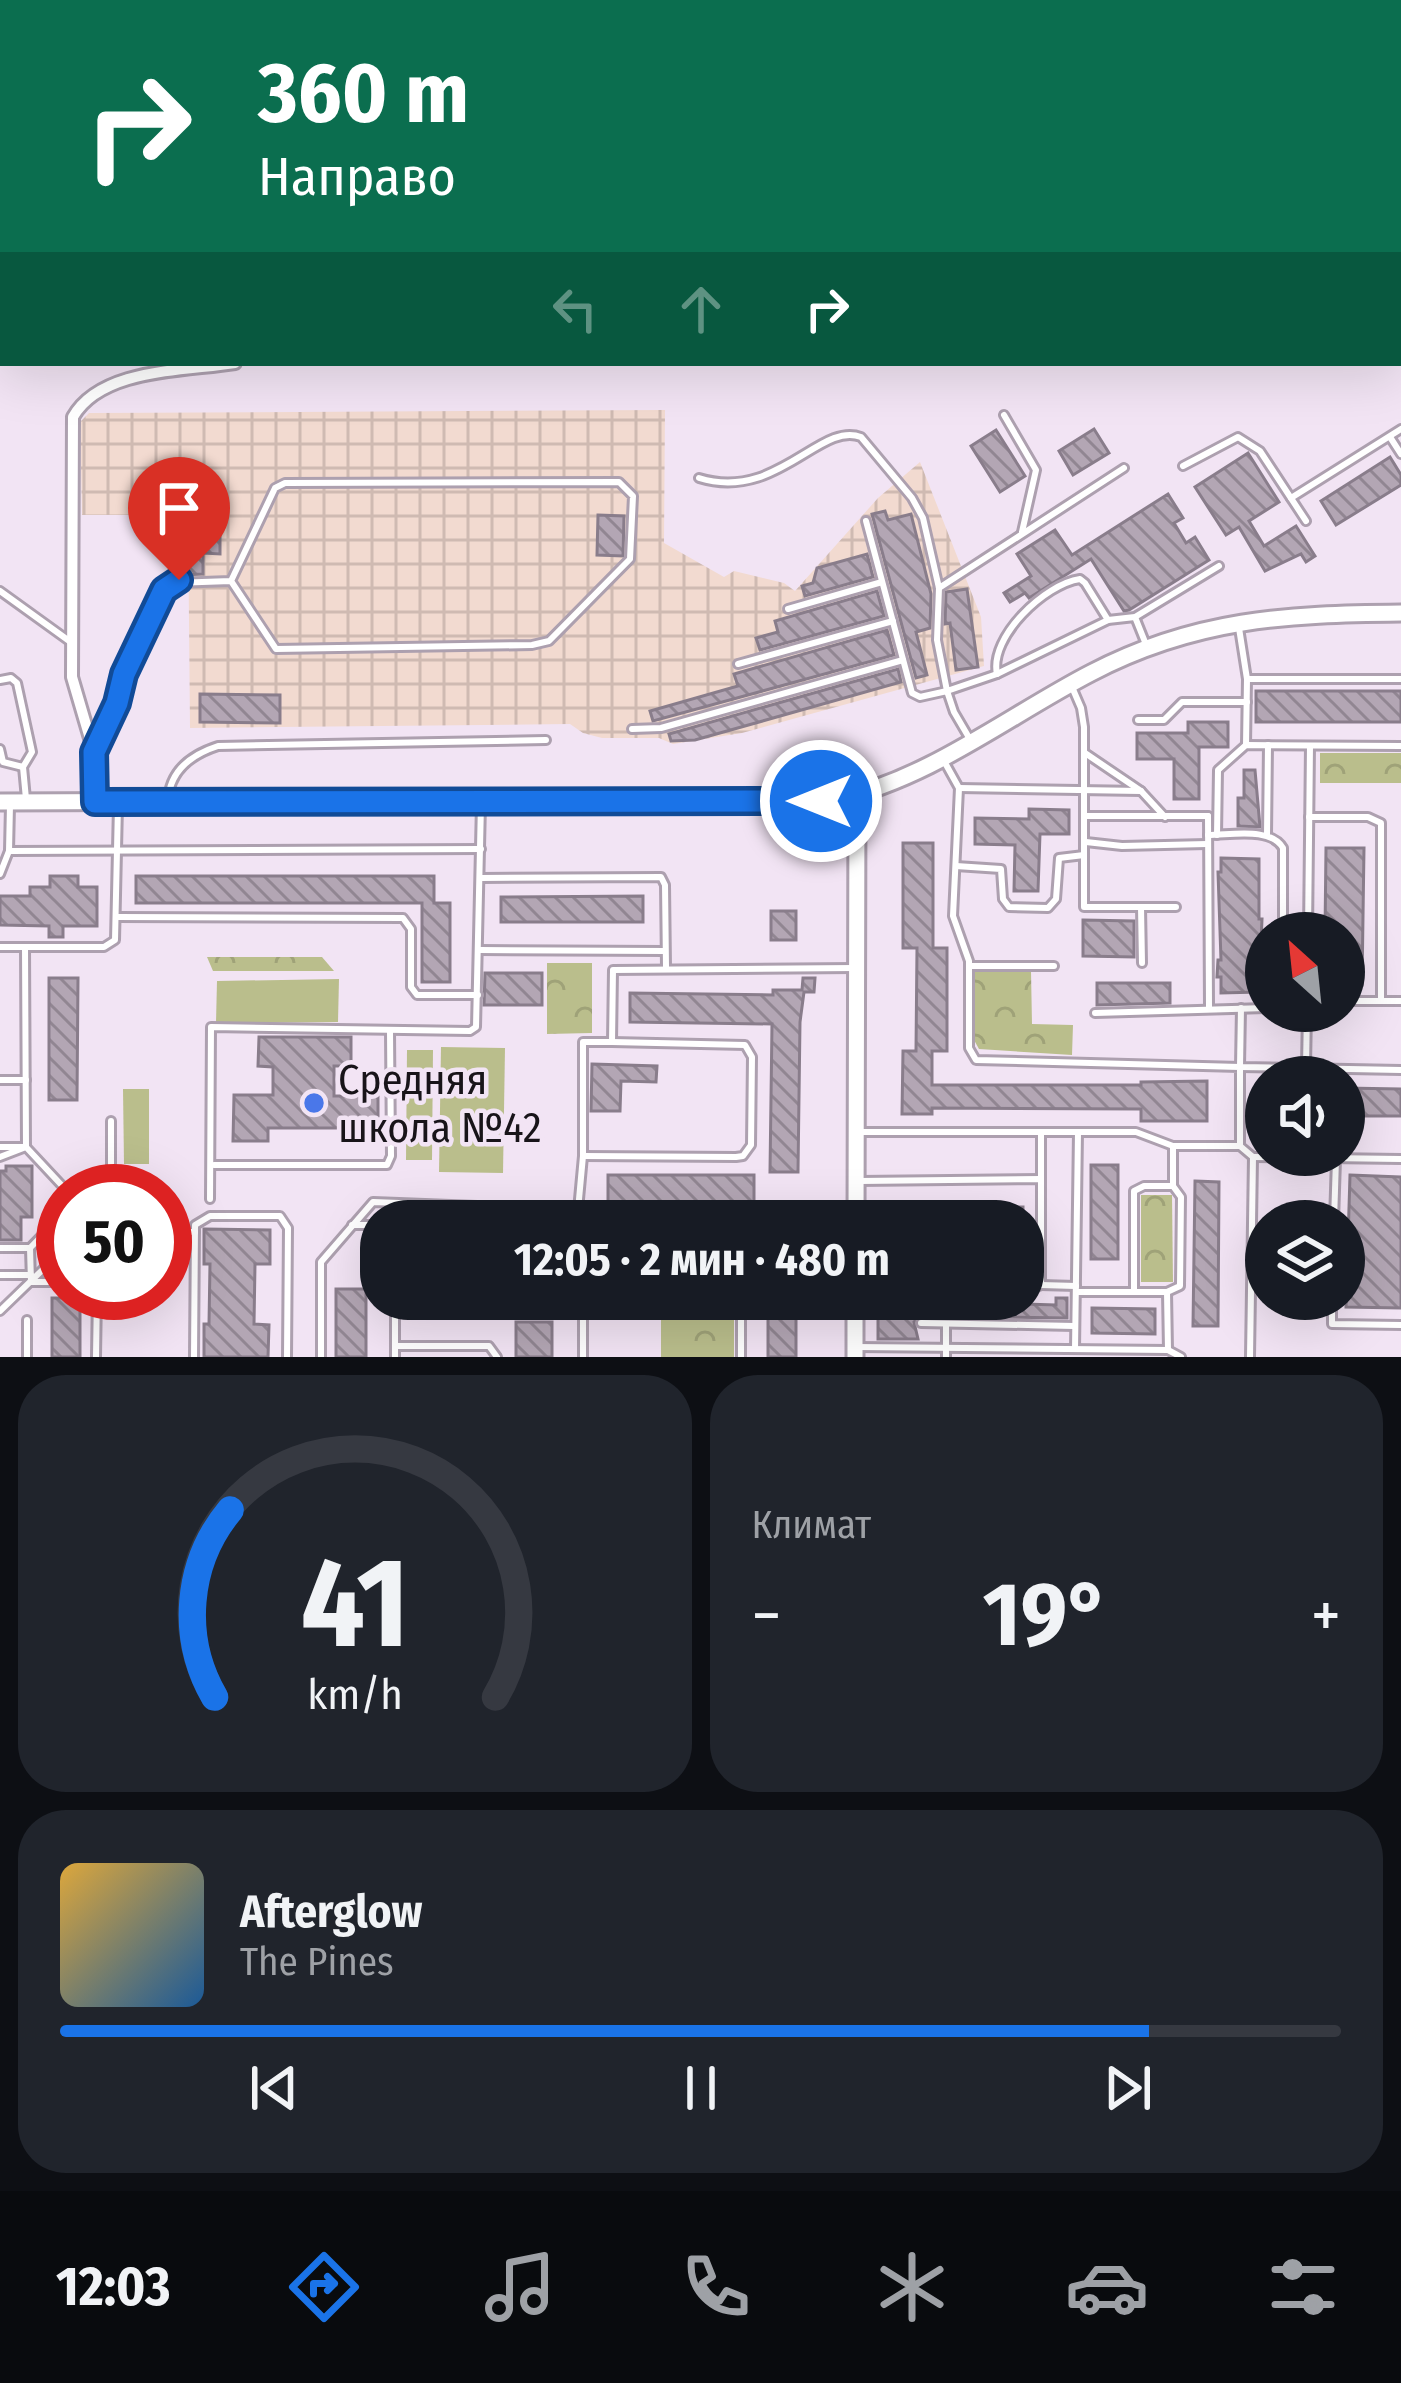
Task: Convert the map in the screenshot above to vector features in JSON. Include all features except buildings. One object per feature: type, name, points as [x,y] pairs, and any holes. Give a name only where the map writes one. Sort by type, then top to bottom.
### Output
[{"type":"main road","points":[[9,802],[821,801],[857,795],[943,758],[1070,684],[1147,647],[1238,621],[1401,613]]},
{"type":"main road","points":[[857,795],[857,1200]]},
{"type":"main road","points":[[855,1320],[855,1352]]},
{"type":"street","points":[[95,802],[94,752],[72,677],[71,430],[77,410],[99,392],[131,379],[216,366]]},
{"type":"lane","points":[[1004,415],[1036,470],[1022,534]]},
{"type":"lane","points":[[1291,498],[1401,429]]},
{"type":"lane","points":[[1390,436],[1401,454]]},
{"type":"lane","points":[[699,478],[730,484],[763,478],[832,438],[861,437],[918,506],[939,588],[937,640],[947,691],[971,741]]},
{"type":"lane","points":[[1183,466],[1238,437],[1260,451],[1306,521]]},
{"type":"lane","points":[[939,588],[1124,467]]},
{"type":"lane","points":[[620,482],[633,496],[630,560],[549,641],[532,645],[276,649],[231,581],[275,488],[285,483],[620,482]]},
{"type":"lane","points":[[866,521],[915,696],[998,674],[1108,620],[1135,617],[1219,566]]},
{"type":"lane","points":[[998,674],[997,651],[1024,611],[1067,582],[1080,579],[1085,583],[1108,620]]},
{"type":"lane","points":[[94,752],[117,703],[124,674],[167,586],[179,580],[231,581]]},
{"type":"lane","points":[[788,609],[883,582]]},
{"type":"lane","points":[[0,591],[72,643]]},
{"type":"lane","points":[[1135,617],[1147,647]]},
{"type":"lane","points":[[738,664],[892,621]]},
{"type":"lane","points":[[1238,621],[1246,679],[1246,745]]},
{"type":"lane","points":[[632,729],[661,728],[903,660]]},
{"type":"lane","points":[[1246,679],[1401,679]]},
{"type":"lane","points":[[0,680],[17,682],[32,752],[9,802],[9,851],[0,874]]},
{"type":"lane","points":[[1070,684],[1082,708],[1084,907],[1176,908]]},
{"type":"lane","points":[[1138,720],[1164,720],[1182,702],[1246,702]]},
{"type":"lane","points":[[168,802],[175,773],[218,746],[546,740]]},
{"type":"lane","points":[[1209,1007],[1211,838],[1220,766],[1246,745],[1401,746]]},
{"type":"lane","points":[[1267,835],[1268,746]]},
{"type":"lane","points":[[1308,912],[1310,746]]},
{"type":"lane","points":[[0,749],[1,762],[23,767]]},
{"type":"lane","points":[[1084,753],[1141,791],[1166,817]]},
{"type":"lane","points":[[943,758],[959,788],[953,916],[969,966],[971,1055],[981,1063],[1245,1067]]},
{"type":"lane","points":[[959,788],[1141,791]]},
{"type":"lane","points":[[0,947],[110,946],[118,933],[118,802]]},
{"type":"lane","points":[[210,1199],[211,1027],[476,1028],[481,802]]},
{"type":"lane","points":[[1086,816],[1213,816]]},
{"type":"lane","points":[[1309,817],[1368,817],[1381,823],[1381,1001]]},
{"type":"lane","points":[[1086,842],[1122,847],[1275,836],[1283,848],[1283,912]]},
{"type":"lane","points":[[9,851],[481,849]]},
{"type":"lane","points":[[956,866],[1000,869],[1003,899],[1009,908],[1048,908],[1056,899],[1059,858],[1084,855]]},
{"type":"lane","points":[[481,878],[661,878],[665,885],[666,967]]},
{"type":"lane","points":[[1141,907],[1142,963]]},
{"type":"lane","points":[[118,916],[403,918],[411,929],[412,988],[417,994],[478,995]]},
{"type":"lane","points":[[26,947],[26,1147],[42,1164]]},
{"type":"lane","points":[[481,950],[665,951]]},
{"type":"lane","points":[[969,966],[1054,966]]},
{"type":"lane","points":[[612,1042],[613,970],[858,968]]},
{"type":"lane","points":[[1365,1001],[1401,1001]]},
{"type":"lane","points":[[1240,1146],[1241,1008]]},
{"type":"lane","points":[[1095,1013],[1245,1008]]},
{"type":"lane","points":[[213,1165],[387,1165],[391,1156],[390,1030]]},
{"type":"lane","points":[[579,1200],[584,1156],[583,1042],[745,1045],[752,1057],[748,1151],[736,1156],[584,1156]]},
{"type":"lane","points":[[1365,1069],[1401,1070]]},
{"type":"lane","points":[[0,1080],[26,1080]]},
{"type":"lane","points":[[110,1120],[111,1164]]},
{"type":"lane","points":[[857,1132],[1136,1132],[1174,1146],[1245,1150]]},
{"type":"lane","points":[[1041,1132],[1041,1200]]},
{"type":"lane","points":[[1075,1349],[1078,1132]]},
{"type":"lane","points":[[1044,1285],[1134,1292],[1167,1292],[1180,1286],[1181,1197],[1173,1186],[1174,1146]]},
{"type":"lane","points":[[0,1147],[26,1147]]},
{"type":"lane","points":[[0,1157],[26,1147]]},
{"type":"lane","points":[[1365,1158],[1401,1159]]},
{"type":"lane","points":[[1250,1357],[1253,1176]]},
{"type":"lane","points":[[857,1181],[1041,1179]]},
{"type":"lane","points":[[1134,1292],[1135,1191],[1144,1186],[1173,1186]]},
{"type":"lane","points":[[321,1357],[321,1262],[360,1216]]},
{"type":"lane","points":[[194,1357],[195,1225],[203,1217],[285,1219],[287,1357]]},
{"type":"lane","points":[[352,1225],[360,1225]]},
{"type":"lane","points":[[0,1248],[30,1248],[36,1242]]},
{"type":"lane","points":[[30,1248],[31,1278]]},
{"type":"lane","points":[[0,1311],[36,1274]]},
{"type":"lane","points":[[0,1275],[36,1279]]},
{"type":"lane","points":[[1167,1292],[1168,1350]]},
{"type":"lane","points":[[27,1319],[27,1357]]},
{"type":"lane","points":[[96,1357],[97,1320]]},
{"type":"lane","points":[[395,1320],[395,1357]]},
{"type":"lane","points":[[583,1320],[583,1357]]},
{"type":"lane","points":[[741,1320],[741,1357]]},
{"type":"lane","points":[[1332,1320],[1332,1324],[1401,1325]]},
{"type":"lane","points":[[922,1323],[1075,1326]]},
{"type":"lane","points":[[946,1324],[946,1353]]},
{"type":"lane","points":[[395,1346],[489,1346],[497,1357]]},
{"type":"lane","points":[[855,1352],[1168,1350],[1181,1357]]},
{"type":"shaded area","points":[[665,410],[664,543],[724,577],[734,571],[784,583],[795,591],[878,498],[920,462],[981,617],[984,666],[742,733],[673,744],[659,738],[602,738],[570,724],[190,728],[188,515],[82,515],[80,422],[89,413]]},
{"type":"green space","points":[[1320,753],[1401,753],[1401,783],[1320,783]]},
{"type":"green space","points":[[207,957],[322,957],[334,971],[213,971]]},
{"type":"green space","points":[[547,963],[592,963],[592,1033],[547,1034]]},
{"type":"green space","points":[[974,971],[1031,971],[1032,1024],[1073,1025],[1072,1055],[979,1049],[974,1040]]},
{"type":"green space","points":[[339,979],[338,1022],[216,1023],[217,981]]},
{"type":"green space","points":[[441,1047],[505,1048],[503,1173],[439,1172]]},
{"type":"green space","points":[[407,1050],[433,1050],[432,1160],[406,1160]]},
{"type":"green space","points":[[123,1089],[149,1089],[149,1164],[124,1164]]},
{"type":"green space","points":[[1141,1195],[1172,1195],[1173,1282],[1141,1282]]},
{"type":"green space","points":[[661,1320],[734,1320],[734,1357],[661,1357]]},
{"type":"place","name":"Средняя школа №42","points":[[314,1103]]},
{"type":"route","points":[[179,580],[164,590],[94,752],[95,802],[821,801]]}]
